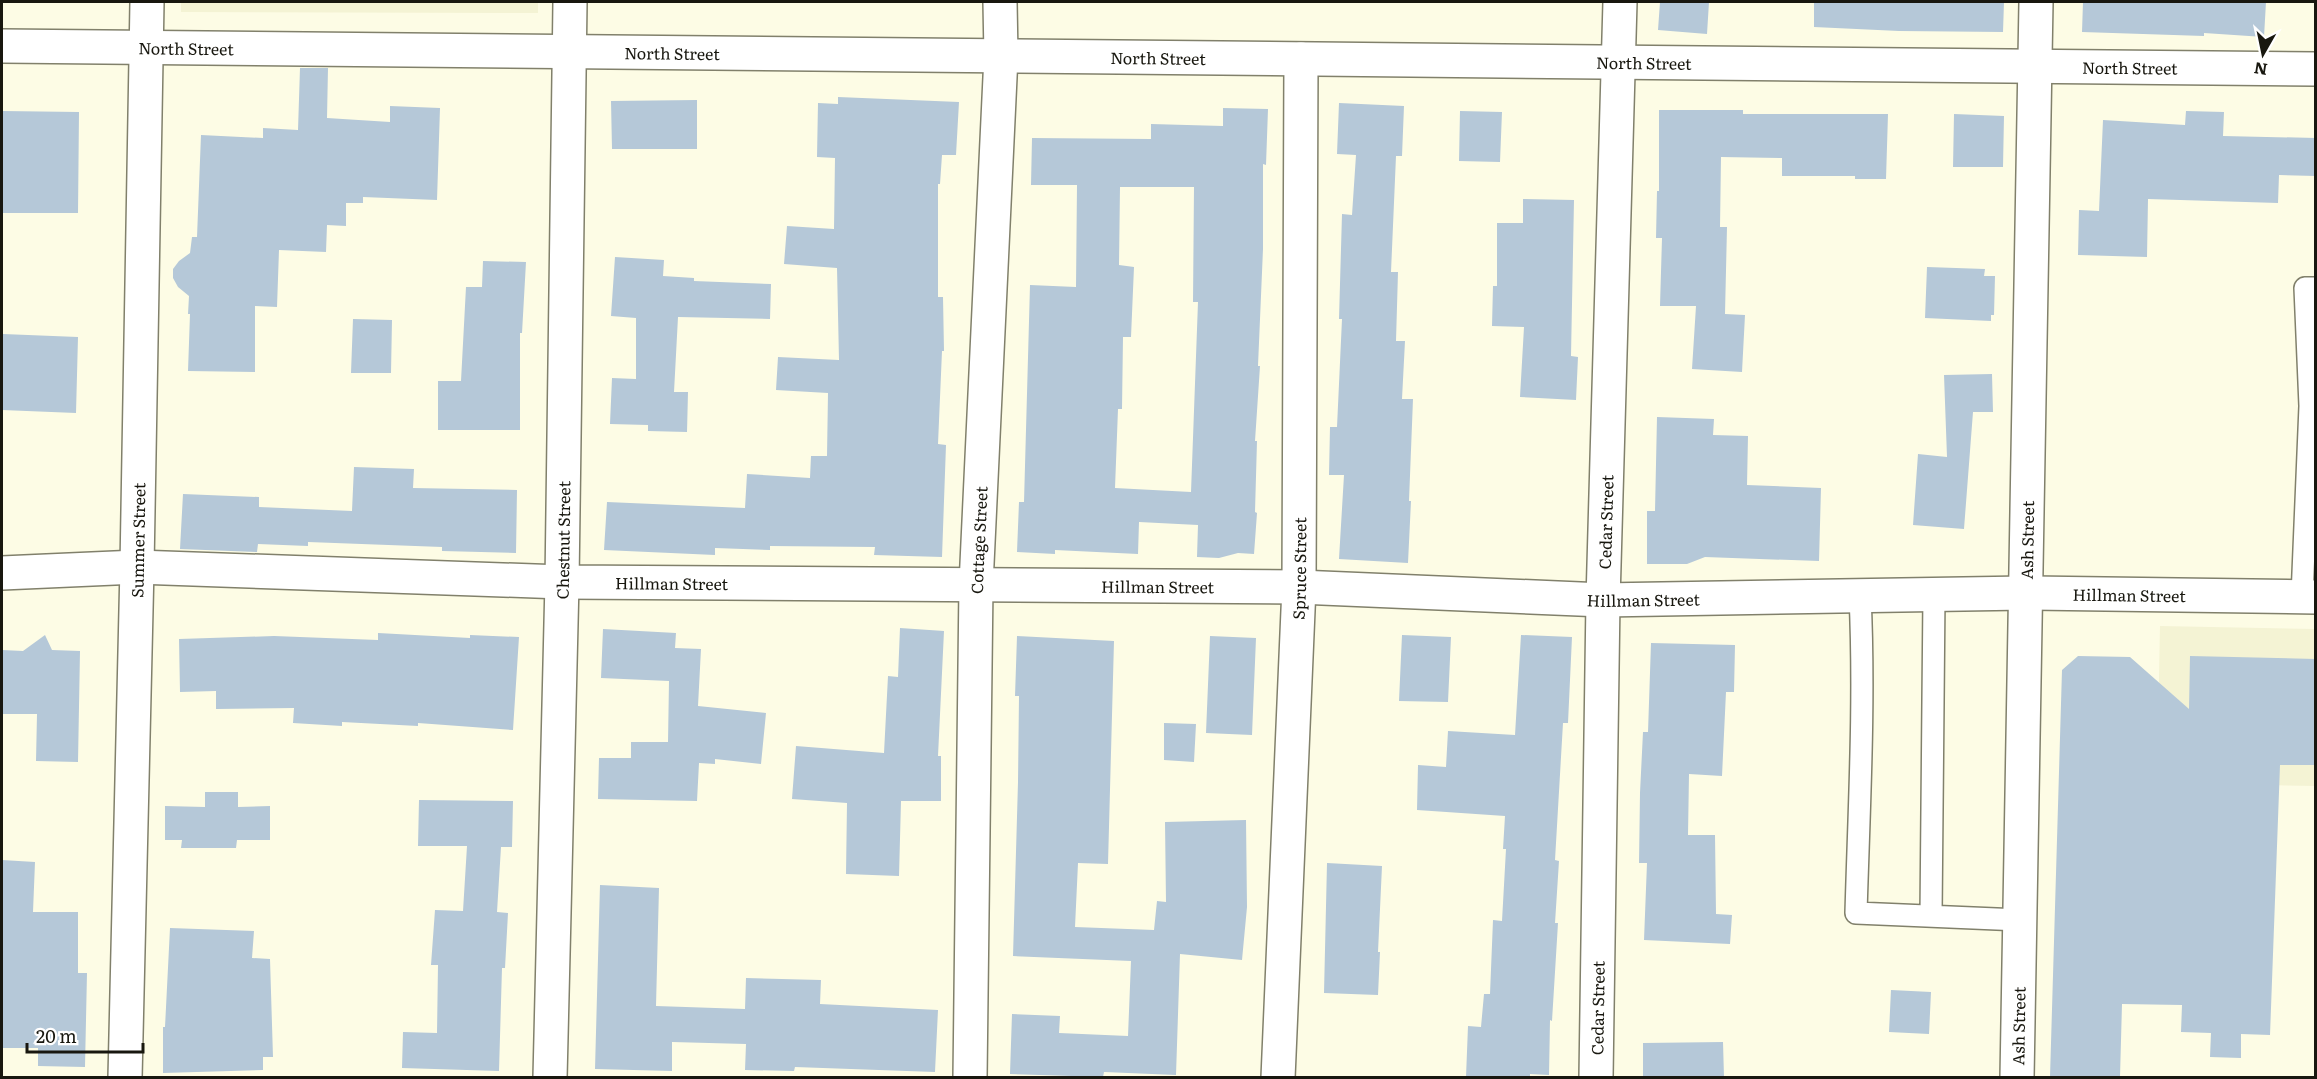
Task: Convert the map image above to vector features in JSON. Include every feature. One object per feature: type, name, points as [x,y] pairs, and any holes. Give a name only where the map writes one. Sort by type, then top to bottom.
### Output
[{"type":"street","name":"Summer Street","points":[[125,1077],[147,2]]},
{"type":"street","name":"Chestnut Street","points":[[550,1077],[562,582],[570,2]]},
{"type":"street","name":"Cottage Street","points":[[970,1077],[976,585],[1001,56],[999,2]]},
{"type":"street","name":"Cedar Street","points":[[1596,1077],[1603,600],[1620,2]]},
{"type":"street","name":"Ash Street","points":[[2017,1077],[2036,2]]},
{"type":"street","name":"North Street","points":[[2,46],[2316,69]]},
{"type":"street","name":"Spruce Street","points":[[1278,1077],[1299,587],[1301,59]]},
{"type":"street","name":"Hillman Street","points":[[2,573],[137,567],[562,582],[1299,587],[1603,600],[2025,593],[2309,597]]},
{"type":"lane","points":[[2309,597],[2313,406],[2306,288],[2316,288]]},
{"type":"lane","points":[[1931,916],[1934,595]]},
{"type":"lane","points":[[1860,596],[1861,710],[1856,913],[2020,921]]},
{"type":"shaded area","points":[[181,2],[538,2],[538,13],[181,12]]},
{"type":"shaded area","points":[[2160,626],[2315,629],[2315,786],[2157,783]]},
{"type":"building","points":[[1660,2],[1709,2],[1707,34],[1658,30]]},
{"type":"building","points":[[1814,2],[2004,2],[2003,32],[1814,27]]},
{"type":"building","points":[[2083,2],[2266,2],[2264,37],[2204,33],[2204,36],[2082,32]]},
{"type":"building","points":[[300,68],[328,68],[327,118],[390,122],[390,106],[440,108],[437,200],[363,197],[363,203],[346,203],[346,226],[327,225],[326,252],[279,250],[277,307],[255,306],[255,372],[188,371],[189,296],[178,287],[173,278],[173,269],[190,253],[192,237],[197,237],[201,135],[263,138],[263,128],[298,130]]},
{"type":"building","points":[[838,97],[959,102],[956,155],[942,155],[940,184],[938,184],[938,297],[943,297],[944,351],[942,351],[938,444],[946,445],[942,557],[874,555],[875,547],[770,546],[770,550],[715,548],[715,555],[604,550],[607,502],[745,508],[747,474],[810,478],[811,456],[827,456],[828,393],[776,390],[778,357],[839,360],[837,268],[784,264],[787,226],[834,229],[835,158],[817,157],[818,103],[838,104]]},
{"type":"building","points":[[697,100],[697,149],[612,149],[611,101]]},
{"type":"building","points":[[1339,103],[1404,106],[1402,156],[1396,156],[1391,272],[1398,272],[1396,341],[1405,341],[1402,399],[1413,399],[1408,563],[1339,559],[1344,475],[1329,475],[1330,427],[1337,427],[1342,319],[1339,319],[1342,214],[1352,215],[1356,155],[1337,154]]},
{"type":"building","points":[[1223,108],[1268,109],[1266,165],[1263,164],[1263,249],[1258,366],[1260,366],[1255,441],[1257,441],[1255,512],[1257,513],[1254,554],[1238,553],[1219,558],[1197,557],[1198,525],[1139,522],[1138,554],[1055,550],[1055,554],[1017,552],[1019,502],[1024,502],[1030,285],[1076,287],[1077,185],[1031,185],[1032,138],[1151,139],[1151,124],[1223,126]],"holes":[[[1120,187],[1194,187],[1193,302],[1198,302],[1191,492],[1115,488],[1118,409],[1122,409],[1123,337],[1131,337],[1134,267],[1119,265]]]},
{"type":"building","points":[[1659,110],[1743,110],[1743,114],[1888,114],[1886,179],[1855,179],[1855,176],[1782,176],[1782,158],[1721,157],[1720,227],[1727,227],[1725,314],[1745,315],[1742,372],[1692,369],[1696,306],[1660,306],[1662,238],[1656,238],[1657,191],[1659,191]]},
{"type":"building","points":[[2,111],[79,112],[78,213],[2,213]]},
{"type":"building","points":[[1460,111],[1502,112],[1500,162],[1459,161]]},
{"type":"building","points":[[2186,111],[2224,112],[2223,136],[2316,138],[2316,176],[2279,175],[2278,203],[2148,199],[2147,257],[2078,255],[2079,210],[2099,211],[2103,120],[2185,125]]},
{"type":"building","points":[[1954,114],[2004,116],[2003,167],[1953,167]]},
{"type":"building","points":[[1523,199],[1574,200],[1571,356],[1578,357],[1576,400],[1520,397],[1524,327],[1492,326],[1493,286],[1497,286],[1497,223],[1523,223]]},
{"type":"building","points":[[615,257],[664,260],[663,276],[694,278],[694,281],[771,284],[770,319],[678,317],[674,392],[688,392],[687,432],[648,431],[648,425],[610,424],[612,378],[636,379],[636,318],[611,316]]},
{"type":"building","points":[[483,261],[526,262],[522,333],[520,333],[520,430],[438,430],[438,381],[461,381],[466,287],[482,287]]},
{"type":"building","points":[[1927,267],[1985,269],[1984,276],[1995,276],[1994,315],[1991,315],[1991,321],[1925,318]]},
{"type":"building","points":[[353,319],[392,320],[391,373],[351,373]]},
{"type":"building","points":[[3,334],[78,337],[76,413],[2,410]]},
{"type":"building","points":[[1992,374],[1993,412],[1973,412],[1964,529],[1913,525],[1918,454],[1947,457],[1944,375]]},
{"type":"building","points":[[1657,417],[1714,419],[1713,435],[1748,436],[1747,485],[1821,488],[1819,561],[1705,557],[1687,564],[1647,564],[1647,511],[1655,511]]},
{"type":"building","points":[[354,467],[414,469],[413,488],[517,490],[516,553],[442,551],[442,547],[308,542],[308,546],[258,544],[257,552],[180,549],[183,494],[259,497],[259,507],[352,511]]},
{"type":"building","points":[[900,628],[944,631],[938,756],[941,756],[941,801],[901,801],[899,876],[846,874],[847,803],[792,799],[796,746],[884,753],[888,676],[898,677]]},
{"type":"building","points":[[603,629],[676,633],[675,648],[701,649],[698,706],[766,713],[761,764],[715,759],[715,764],[699,763],[697,801],[598,799],[599,758],[631,758],[631,742],[668,742],[669,681],[601,678]]},
{"type":"building","points":[[378,633],[470,638],[470,635],[519,637],[513,730],[418,723],[418,726],[342,722],[342,726],[293,723],[294,708],[216,709],[216,691],[180,692],[179,639],[274,636],[378,640]]},
{"type":"building","points":[[45,635],[52,650],[80,651],[78,762],[36,761],[37,714],[2,714],[2,650],[23,651]]},
{"type":"building","points":[[1402,635],[1451,637],[1448,702],[1399,701]]},
{"type":"building","points":[[1521,635],[1572,637],[1568,723],[1563,723],[1555,860],[1559,861],[1555,923],[1558,923],[1552,1021],[1550,1020],[1549,1075],[1466,1077],[1468,1026],[1481,1027],[1484,994],[1490,994],[1493,920],[1502,921],[1506,849],[1503,849],[1505,816],[1417,810],[1418,765],[1446,767],[1448,731],[1515,735]]},
{"type":"building","points":[[1017,636],[1114,641],[1108,864],[1078,863],[1075,927],[1154,930],[1157,901],[1166,902],[1165,822],[1246,820],[1247,907],[1242,960],[1180,954],[1176,1075],[1104,1072],[1103,1077],[1010,1074],[1012,1014],[1060,1016],[1059,1033],[1128,1036],[1131,961],[1013,956],[1018,782],[1019,696],[1015,696]]},
{"type":"building","points":[[1210,636],[1256,638],[1252,735],[1206,733]]},
{"type":"building","points":[[1651,643],[1735,645],[1734,692],[1726,692],[1722,776],[1689,774],[1688,835],[1715,835],[1716,914],[1732,915],[1730,944],[1644,940],[1647,863],[1639,863],[1640,793],[1643,732],[1648,732]]},
{"type":"building","points":[[2078,656],[2130,657],[2189,709],[2190,656],[2316,659],[2316,765],[2280,765],[2270,1035],[2241,1034],[2241,1058],[2210,1057],[2211,1033],[2181,1032],[2182,1005],[2122,1004],[2120,1077],[2050,1077],[2062,670]]},
{"type":"building","points":[[1164,723],[1196,724],[1194,762],[1164,760]]},
{"type":"building","points":[[205,792],[238,792],[238,807],[270,806],[270,840],[237,840],[236,848],[181,848],[182,840],[165,840],[165,806],[205,807]]},
{"type":"building","points":[[419,800],[513,801],[512,847],[501,847],[497,912],[508,913],[505,968],[502,968],[499,1071],[402,1068],[403,1032],[437,1033],[438,965],[431,965],[435,910],[463,911],[467,846],[418,846]]},
{"type":"building","points":[[2,860],[35,862],[33,912],[78,912],[78,973],[87,973],[85,1067],[38,1066],[38,1048],[2,1048]]},
{"type":"building","points":[[1327,863],[1382,866],[1378,995],[1324,993]]},
{"type":"building","points":[[600,885],[659,888],[656,1006],[745,1009],[746,978],[821,980],[820,1004],[938,1010],[935,1072],[795,1067],[794,1071],[745,1070],[746,1044],[672,1042],[672,1071],[595,1069]]},
{"type":"building","points":[[170,928],[254,931],[252,958],[270,959],[273,1057],[263,1057],[263,1070],[163,1073],[163,1027],[165,1027]]},
{"type":"building","points":[[1891,990],[1931,992],[1929,1034],[1889,1032]]},
{"type":"building","points":[[1723,1042],[1724,1077],[1643,1077],[1643,1043]]}]
